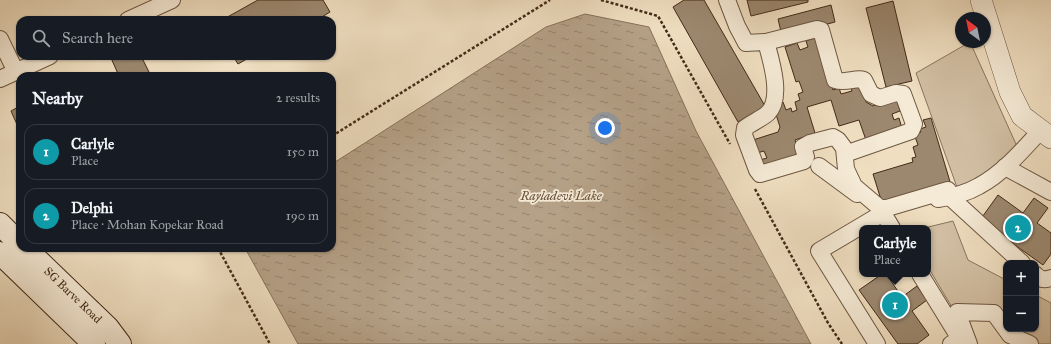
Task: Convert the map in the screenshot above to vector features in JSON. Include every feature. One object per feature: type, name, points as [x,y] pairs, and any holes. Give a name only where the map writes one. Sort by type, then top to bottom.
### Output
[{"type":"main road","points":[[0,224],[16,240]]},
{"type":"main road","name":"SG Barve Road","points":[[29,252],[108,328],[120,344]]},
{"type":"main road","name":"SG Barve Road","points":[[0,253],[94,344]]},
{"type":"street","points":[[137,16],[172,0]]},
{"type":"street","points":[[727,0],[737,26],[746,43],[766,42],[817,29],[821,30],[836,80],[842,82],[861,79],[864,80],[871,94],[880,98],[896,93],[903,94],[914,124],[911,131],[845,154]]},
{"type":"street","points":[[766,42],[775,86],[775,98],[769,112],[745,128],[744,135],[757,170],[760,174],[804,161],[806,157],[804,147],[810,143],[833,137],[838,140],[844,148],[846,170],[854,186],[880,208],[887,208],[979,186],[1046,134],[1022,116],[1010,92],[981,0]]},
{"type":"street","points":[[0,38],[16,72]]},
{"type":"street","points":[[0,79],[42,60]]},
{"type":"street","points":[[819,166],[883,213],[890,225]]},
{"type":"street","points":[[1005,167],[1051,192]]},
{"type":"street","points":[[863,225],[883,213],[915,202],[949,193]]},
{"type":"street","points":[[949,193],[1019,260]]},
{"type":"street","points":[[859,227],[819,251],[877,344]]},
{"type":"street","points":[[922,277],[960,339],[951,344]]},
{"type":"street","points":[[1039,278],[1051,278]]},
{"type":"street","points":[[970,344],[957,312],[994,313],[1010,335],[1030,344]]},
{"type":"path","points":[[336,134],[550,0]]},
{"type":"path","points":[[601,0],[658,16],[730,146]]},
{"type":"path","points":[[754,186],[828,323],[842,344]]},
{"type":"path","points":[[220,252],[270,344]]},
{"type":"shaded area","points":[[960,48],[973,48],[1020,153],[958,190],[916,73]]},
{"type":"shaded area","points":[[953,221],[968,260],[1003,278],[1003,325],[994,313],[953,309],[931,272],[931,226]]},
{"type":"shaded area","points":[[1039,297],[1051,303],[1051,344],[1030,344],[1010,335],[1008,332],[1039,332]]},
{"type":"water","name":"Rayladevi Lake","points":[[585,14],[649,27],[696,131],[811,344],[298,344],[247,252],[336,252],[336,161],[546,27]]},
{"type":"building","points":[[258,0],[323,0],[330,12],[324,16],[229,16]]},
{"type":"building","points":[[684,0],[704,0],[765,106],[738,122],[673,7]]},
{"type":"building","points":[[747,0],[808,0],[808,2],[751,16]]},
{"type":"building","points":[[893,1],[912,81],[886,87],[866,8]]},
{"type":"building","points":[[831,5],[835,22],[782,36],[778,19]]},
{"type":"building","points":[[817,37],[833,90],[839,88],[841,94],[852,91],[849,83],[859,80],[866,102],[873,106],[896,98],[900,111],[892,114],[894,120],[899,118],[903,132],[867,143],[859,120],[839,126],[831,100],[807,107],[815,133],[795,140],[801,157],[763,169],[760,160],[767,158],[764,151],[757,153],[753,140],[778,132],[780,127],[773,105],[783,102],[786,110],[791,108],[792,112],[797,110],[795,102],[800,100],[798,94],[803,92],[799,81],[796,82],[785,47],[797,43],[800,50],[808,47],[806,41]]},
{"type":"building","points":[[112,60],[143,60],[149,72],[117,72]]},
{"type":"building","points":[[236,60],[245,60],[238,64]]},
{"type":"building","points":[[16,108],[16,122],[11,111]]},
{"type":"building","points":[[931,118],[951,185],[883,206],[873,174],[913,162],[912,158],[916,157],[913,147],[918,145],[914,134],[921,132],[920,129],[926,127],[923,120]]},
{"type":"building","points":[[998,195],[1023,213],[1034,198],[1048,208],[1037,223],[1051,233],[1051,254],[1043,265],[1039,262],[1039,260],[1036,260],[980,220]]},
{"type":"building","points":[[878,277],[888,277],[902,297],[917,286],[927,300],[912,311],[929,335],[917,344],[898,344],[859,290]]},
{"type":"place","name":"Delphi","points":[[1018,228]]},
{"type":"place","name":"Carlyle","points":[[895,305]]}]
